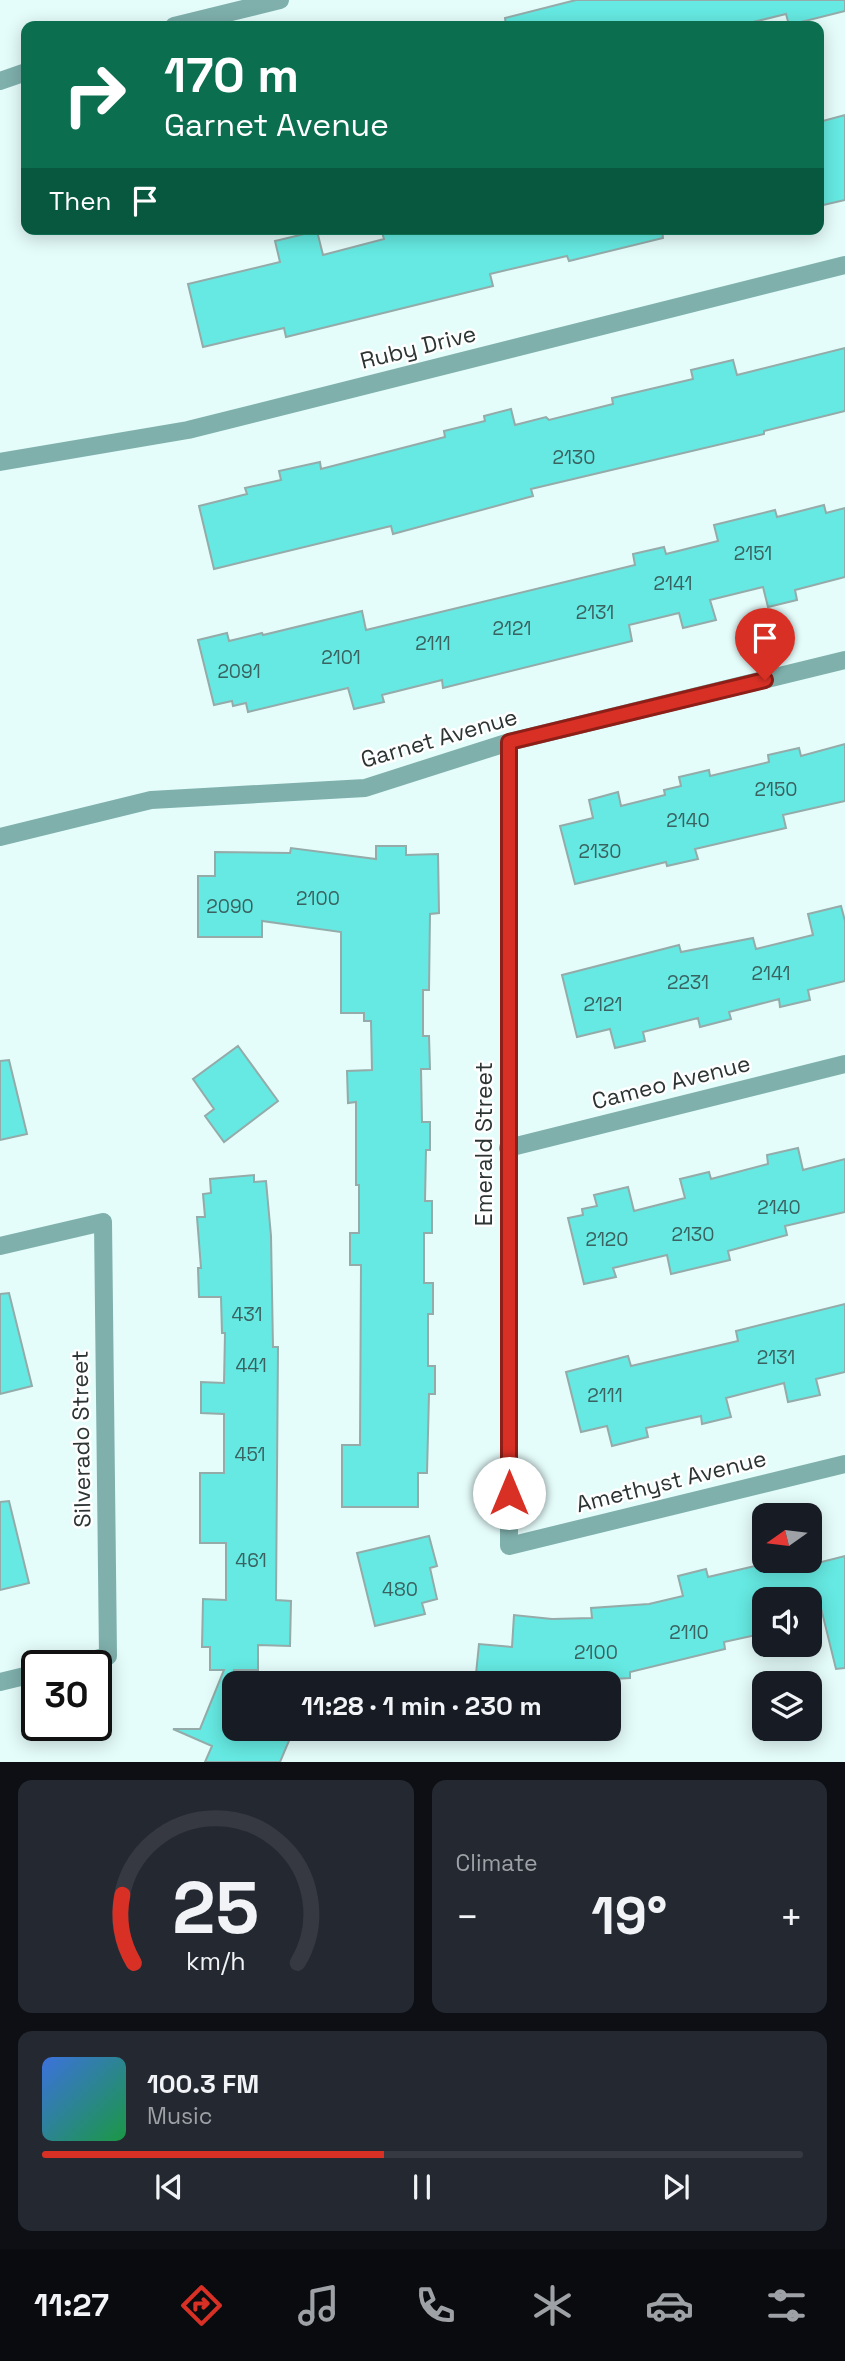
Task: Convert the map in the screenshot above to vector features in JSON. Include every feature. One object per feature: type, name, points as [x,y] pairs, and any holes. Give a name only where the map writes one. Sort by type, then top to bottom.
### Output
[{"type":"street","points":[[194,21],[280,0]]},
{"type":"street","points":[[0,81],[21,74]]},
{"type":"street","name":"Ruby Drive","points":[[0,462],[188,430],[845,265]]},
{"type":"street","name":"Garnet Avenue","points":[[0,837],[151,800],[365,788],[509,742],[845,660]]},
{"type":"street","name":"Emerald Street","points":[[509,742],[509,1546]]},
{"type":"street","name":"Cameo Avenue","points":[[508,1148],[845,1064]]},
{"type":"street","name":"Silverado Street","points":[[0,1246],[103,1222],[108,1650]]},
{"type":"street","name":"Amethyst Avenue","points":[[509,1546],[845,1464]]},
{"type":"street","points":[[0,1682],[21,1677]]},
{"type":"building","points":[[576,0],[845,0],[845,11],[805,21],[788,21],[786,14],[757,21],[505,21],[505,18]]},
{"type":"building","points":[[845,115],[845,200],[824,205],[824,121]]},
{"type":"building","points":[[300,235],[318,235],[323,255],[384,239],[383,235],[663,235],[663,238],[569,261],[567,256],[490,274],[493,286],[286,337],[284,328],[203,347],[188,284],[280,262],[275,241]]},
{"type":"building","points":[[845,348],[845,411],[764,431],[764,434],[531,489],[533,496],[393,534],[391,526],[214,569],[199,506],[247,494],[245,488],[281,480],[279,471],[320,462],[321,469],[445,437],[444,431],[485,421],[484,416],[511,409],[515,425],[546,417],[549,420],[613,404],[612,398],[693,379],[691,370],[733,360],[737,375]]},
{"type":"building","points":[[824,505],[826,513],[845,508],[845,577],[795,590],[797,600],[768,607],[763,587],[710,600],[716,620],[683,628],[679,613],[629,625],[632,641],[443,688],[442,680],[382,695],[384,702],[354,709],[348,688],[248,712],[246,703],[233,706],[232,701],[214,705],[198,640],[227,633],[229,641],[262,633],[263,635],[362,611],[366,630],[635,565],[633,554],[664,547],[666,554],[718,541],[714,525],[775,510],[777,517]]},
{"type":"building","points":[[845,744],[845,801],[783,815],[786,828],[695,849],[698,859],[667,866],[666,862],[575,884],[560,826],[593,818],[589,800],[618,792],[621,806],[665,795],[664,790],[681,786],[679,777],[709,770],[710,776],[769,762],[768,755],[799,748],[801,756]]},
{"type":"building","points":[[376,846],[406,846],[406,855],[438,854],[439,913],[430,914],[429,990],[423,990],[423,1036],[429,1036],[430,1069],[421,1069],[422,1122],[430,1122],[430,1150],[426,1150],[425,1201],[432,1201],[432,1233],[424,1233],[424,1283],[433,1283],[433,1314],[428,1314],[428,1366],[435,1366],[435,1394],[429,1394],[427,1473],[418,1473],[418,1507],[342,1507],[342,1445],[360,1445],[361,1265],[350,1265],[350,1233],[359,1233],[359,1185],[356,1185],[356,1102],[348,1103],[347,1071],[372,1070],[371,1021],[364,1021],[364,1013],[341,1013],[341,932],[262,921],[262,937],[198,937],[198,876],[215,876],[215,852],[290,853],[291,848],[376,859]]},
{"type":"building","points":[[841,906],[845,921],[845,981],[808,990],[810,1000],[780,1007],[779,999],[729,1012],[731,1019],[700,1027],[698,1018],[643,1032],[645,1041],[615,1048],[610,1029],[577,1037],[562,975],[679,945],[681,952],[753,938],[756,949],[813,935],[808,914]]},
{"type":"building","points":[[238,1046],[278,1101],[224,1142],[205,1116],[214,1109],[193,1079]]},
{"type":"building","points":[[9,1060],[27,1134],[0,1140],[0,1061]]},
{"type":"building","points":[[798,1148],[803,1170],[845,1159],[845,1212],[785,1226],[787,1235],[728,1251],[730,1260],[671,1274],[667,1255],[613,1268],[616,1277],[584,1284],[568,1218],[583,1215],[582,1209],[597,1206],[594,1195],[628,1187],[634,1211],[685,1198],[680,1179],[709,1172],[711,1179],[768,1164],[767,1155]]},
{"type":"building","points":[[254,1175],[254,1182],[266,1181],[271,1236],[273,1347],[278,1347],[276,1600],[291,1601],[290,1646],[258,1645],[258,1670],[210,1670],[210,1647],[202,1647],[203,1599],[226,1600],[226,1543],[200,1543],[200,1473],[224,1473],[224,1414],[201,1413],[201,1382],[224,1383],[225,1333],[222,1333],[221,1297],[199,1297],[198,1268],[201,1268],[197,1217],[205,1217],[203,1194],[211,1193],[210,1179]]},
{"type":"building","points":[[9,1293],[32,1386],[0,1394],[0,1294]]},
{"type":"building","points":[[845,1304],[845,1372],[816,1379],[820,1395],[788,1402],[784,1383],[726,1398],[731,1417],[702,1424],[701,1416],[646,1428],[648,1437],[612,1446],[607,1426],[581,1432],[566,1372],[628,1356],[631,1366],[738,1341],[736,1331]]},
{"type":"building","points":[[9,1501],[29,1583],[0,1590],[0,1502]]},
{"type":"building","points":[[429,1536],[437,1566],[430,1568],[437,1599],[422,1603],[425,1614],[375,1626],[357,1553]]},
{"type":"building","points":[[845,1556],[845,1668],[836,1669],[822,1612],[822,1587],[752,1587],[752,1636],[724,1642],[725,1649],[630,1672],[630,1678],[621,1679],[621,1671],[476,1671],[479,1644],[512,1647],[514,1615],[552,1619],[592,1618],[591,1608],[649,1604],[683,1596],[678,1576],[706,1569],[708,1577],[752,1567],[752,1573],[822,1573],[822,1562]]},
{"type":"building","points":[[222,1675],[222,1741],[289,1741],[280,1762],[205,1762],[212,1746],[173,1729],[200,1729]]},
{"type":"route","points":[[509,1493],[509,742],[765,680]]}]
